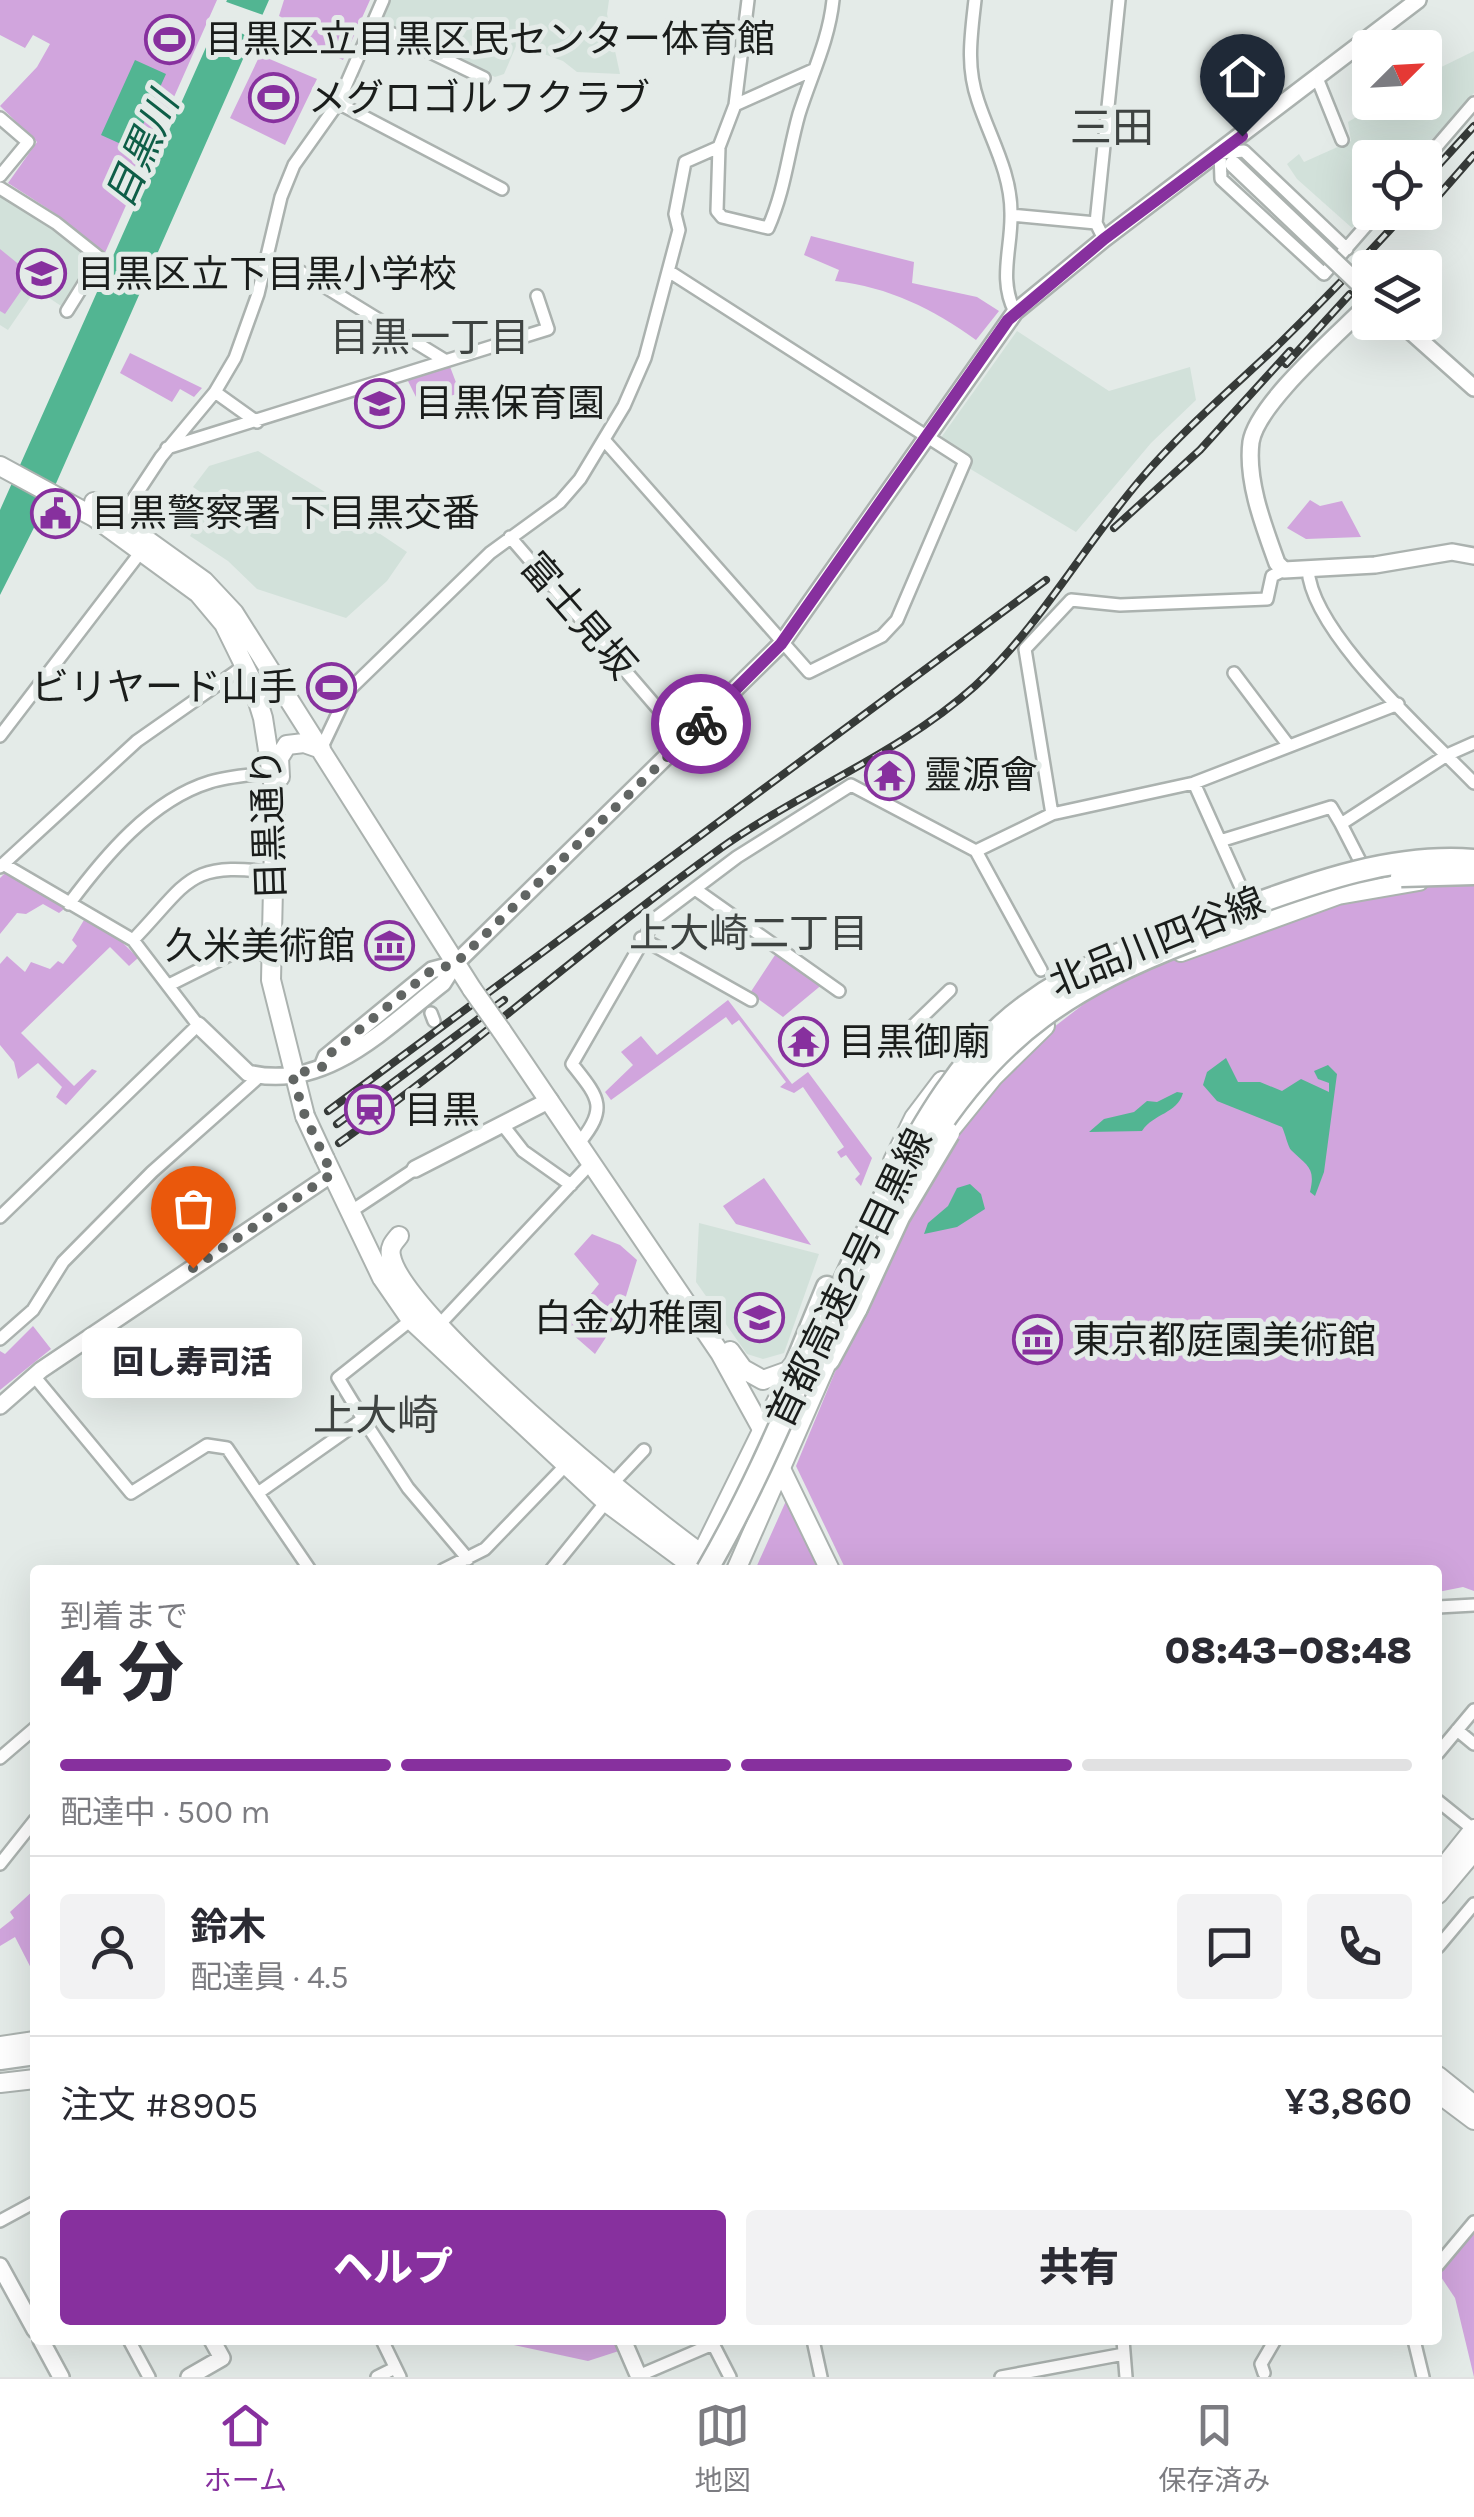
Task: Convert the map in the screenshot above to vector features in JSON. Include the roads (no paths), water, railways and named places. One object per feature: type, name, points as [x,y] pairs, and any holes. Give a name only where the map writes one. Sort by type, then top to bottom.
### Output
[{"type":"highway","name":"首都高速2号目黒線","points":[[725,1565],[880,1231],[922,1153],[991,1060],[1068,987],[1131,948],[1326,880],[1403,862],[1474,858]]},
{"type":"highway","name":"首都高速2号目黒線","points":[[700,1565],[909,1148],[980,1049],[1023,1007],[1068,987],[1334,891],[1404,876],[1474,877]]},
{"type":"highway","points":[[797,1360],[827,1287],[926,1100],[964,1054],[1000,1020],[1068,987]]},
{"type":"highway","points":[[829,1360],[900,1217],[960,1114],[1068,987]]},
{"type":"highway","points":[[0,2059],[30,2055]]},
{"type":"highway","points":[[0,2073],[30,2069]]},
{"type":"main road","name":"目黒通り","points":[[6,465],[120,519],[207,602],[224,624],[244,666],[263,718],[275,795],[269,954],[274,997],[305,1116],[382,1278],[410,1320],[565,1466],[608,1494],[699,1565]]},
{"type":"main road","name":"目黒通り","points":[[55,488],[204,580],[226,604],[455,964],[678,1290],[763,1431]]},
{"type":"main road","points":[[275,795],[279,758],[288,745],[321,749]]},
{"type":"main road","name":"北品川四谷線","points":[[700,1565],[914,1118],[988,1027],[1022,999],[1078,966],[1248,904],[1362,865],[1398,859],[1474,858]]},
{"type":"main road","name":"北品川四谷線","points":[[738,1565],[870,1268],[948,1131],[1023,1046],[1062,1011],[1128,972],[1338,895],[1405,882],[1474,877]]},
{"type":"main road","name":"目黒通り","points":[[400,1236],[391,1247],[392,1259],[410,1290],[439,1325],[608,1494]]},
{"type":"main road","points":[[678,1290],[753,1377],[776,1378],[797,1360]]},
{"type":"main road","points":[[781,1468],[828,1565]]},
{"type":"main road","points":[[1442,1869],[1474,1830]]},
{"type":"main road","points":[[1442,1889],[1474,1850]]},
{"type":"main road","points":[[0,2046],[30,2043]]},
{"type":"main road","points":[[1442,2079],[1474,2105]]},
{"type":"main road","points":[[0,2084],[30,2080]]},
{"type":"main road","points":[[1442,2096],[1474,2120]]},
{"type":"street","points":[[120,519],[167,448],[215,392],[234,358],[258,294],[281,196],[294,165],[338,102],[383,0]]},
{"type":"street","points":[[748,0],[735,104],[718,147],[716,211],[768,228],[785,188],[798,118],[830,25],[834,0]]},
{"type":"street","points":[[974,0],[968,49],[971,74],[1001,160],[1011,215],[1005,288],[1015,312]]},
{"type":"street","points":[[1104,239],[1096,223],[1118,0]]},
{"type":"street","points":[[244,666],[137,741],[2,866],[133,940],[198,1025],[238,1066],[260,1076],[292,1075],[322,1067],[326,1057],[428,972],[455,964],[781,644],[1015,312],[1104,239],[1418,0]]},
{"type":"street","points":[[372,24],[484,78]]},
{"type":"street","points":[[735,104],[813,70]]},
{"type":"street","points":[[1317,78],[1342,140]]},
{"type":"street","points":[[338,102],[502,189]]},
{"type":"street","points":[[1442,140],[1474,103]]},
{"type":"street","points":[[0,118],[28,142],[0,176]]},
{"type":"street","points":[[321,749],[349,690],[510,537],[560,502],[605,442],[645,358],[670,272],[679,230],[675,214],[685,162],[718,147]]},
{"type":"street","points":[[1220,152],[1244,151],[1348,249]]},
{"type":"street","points":[[1220,152],[1352,279]]},
{"type":"street","points":[[1220,152],[1222,179],[1324,274],[1363,230]]},
{"type":"street","points":[[0,188],[56,222],[100,258],[67,311]]},
{"type":"street","points":[[1011,215],[1096,223]]},
{"type":"street","points":[[296,268],[446,361]]},
{"type":"street","points":[[605,442],[809,672],[882,636],[897,620],[966,461],[670,272]]},
{"type":"street","points":[[167,448],[548,329],[537,296]]},
{"type":"street","points":[[1284,570],[1260,510],[1250,459],[1254,432],[1274,402],[1352,313]]},
{"type":"street","points":[[1420,340],[1474,388]]},
{"type":"street","points":[[215,392],[256,422]]},
{"type":"street","name":"富士見坂","points":[[510,537],[684,740]]},
{"type":"street","points":[[0,736],[145,545]]},
{"type":"street","points":[[1052,814],[1025,649],[1072,600],[1120,605],[1267,599],[1272,576],[1284,570],[1376,565],[1452,552],[1474,556]]},
{"type":"street","points":[[1308,570],[1317,608],[1398,704],[1474,783]]},
{"type":"street","points":[[1234,673],[1289,746]]},
{"type":"street","points":[[976,851],[1052,814],[1194,783],[1398,704]]},
{"type":"street","points":[[1341,824],[1447,754],[1474,743]]},
{"type":"street","points":[[69,904],[128,836],[165,806],[208,782],[272,772]]},
{"type":"street","points":[[1194,783],[1248,904]]},
{"type":"street","points":[[579,1143],[599,1108],[598,1096],[572,1064],[641,938],[656,918],[736,857],[850,786],[976,851],[1041,970]]},
{"type":"street","points":[[1220,841],[1331,807],[1362,865]]},
{"type":"street","points":[[133,940],[184,882],[201,873],[216,868],[275,873]]},
{"type":"street","points":[[694,889],[839,991]]},
{"type":"street","points":[[641,938],[751,1000]]},
{"type":"street","points":[[170,986],[236,952],[269,954]]},
{"type":"street","points":[[886,1052],[950,990]]},
{"type":"street","points":[[0,1217],[198,1025]]},
{"type":"street","points":[[0,1339],[34,1310],[63,1262],[152,1172],[260,1076]]},
{"type":"street","points":[[350,1212],[415,1169],[550,1100]]},
{"type":"street","points":[[502,1124],[523,1150],[571,1185]]},
{"type":"street","points":[[439,1325],[592,1162]]},
{"type":"street","points":[[0,1406],[34,1376],[328,1166]]},
{"type":"street","points":[[410,1320],[338,1378],[408,1488],[464,1564],[485,1549],[565,1466]]},
{"type":"street","points":[[34,1376],[131,1494],[207,1446],[226,1448],[307,1565]]},
{"type":"street","points":[[258,1493],[363,1420]]},
{"type":"street","points":[[555,1565],[644,1450]]},
{"type":"street","points":[[1442,1606],[1460,1602],[1474,1605]]},
{"type":"street","points":[[1442,1748],[1474,1710]]},
{"type":"street","points":[[1457,1730],[1474,1744]]},
{"type":"street","points":[[0,1758],[30,1732]]},
{"type":"street","points":[[1442,1804],[1474,1830]]},
{"type":"street","points":[[0,1864],[30,1826]]},
{"type":"street","points":[[1442,1943],[1474,1904]]},
{"type":"street","points":[[0,2222],[30,2205]]},
{"type":"street","points":[[1442,2261],[1474,2222]]},
{"type":"street","points":[[0,2266],[30,2321]]},
{"type":"street","points":[[43,2345],[61,2377]]},
{"type":"street","points":[[132,2345],[149,2377]]},
{"type":"street","points":[[189,2377],[222,2358],[215,2345]]},
{"type":"street","points":[[376,2377],[398,2372],[384,2345]]},
{"type":"street","points":[[626,2345],[638,2376],[705,2345]]},
{"type":"street","points":[[714,2345],[730,2377]]},
{"type":"street","points":[[814,2345],[821,2377]]},
{"type":"street","points":[[1123,2345],[1126,2377]]},
{"type":"street","points":[[1264,2373],[1261,2364],[1271,2345]]},
{"type":"street","points":[[1415,2345],[1424,2377]]},
{"type":"street","points":[[1001,2377],[1124,2354]]},
{"type":"railway","points":[[1442,161],[1474,126]]},
{"type":"railway","points":[[1442,192],[1474,155]]},
{"type":"railway","points":[[339,1143],[721,848],[915,732],[975,686],[1020,638],[1156,462],[1309,315],[1389,230]]},
{"type":"railway","points":[[1286,364],[1350,294]]},
{"type":"railway","points":[[1114,528],[1200,450],[1290,351]]},
{"type":"railway","points":[[328,1111],[1046,580]]},
{"type":"railway","points":[[337,1124],[504,1000]]},
{"type":"place","name":"目黒区立目黒区民センター体育館","points":[[170,39]]},
{"type":"place","name":"メグロゴルフクラブ","points":[[273,98]]},
{"type":"place","name":"目黒区立下目黒小学校","points":[[42,274]]},
{"type":"place","name":"目黒保育園","points":[[380,403]]},
{"type":"place","name":"目黒警察署 下目黒交番","points":[[56,513]]},
{"type":"place","name":"ビリヤード山手","points":[[332,687]]},
{"type":"place","name":"靈源會","points":[[889,775]]},
{"type":"place","name":"久米美術館","points":[[390,946]]},
{"type":"place","name":"目黒御廟","points":[[803,1042]]},
{"type":"place","name":"目黒","points":[[369,1110]]},
{"type":"place","name":"回し寿司活","points":[[193,1268]]},
{"type":"place","name":"白金幼稚園","points":[[759,1318]]},
{"type":"place","name":"東京都庭園美術館","points":[[1037,1340]]},
{"type":"district","name":"三田","points":[[1112,128]]},
{"type":"district","name":"目黒一丁目","points":[[430,337]]},
{"type":"district","name":"上大崎二丁目","points":[[749,933]]},
{"type":"district","name":"上大崎","points":[[376,1416]]},
{"type":"water label","name":"目黒川","points":[[142,150]]}]
